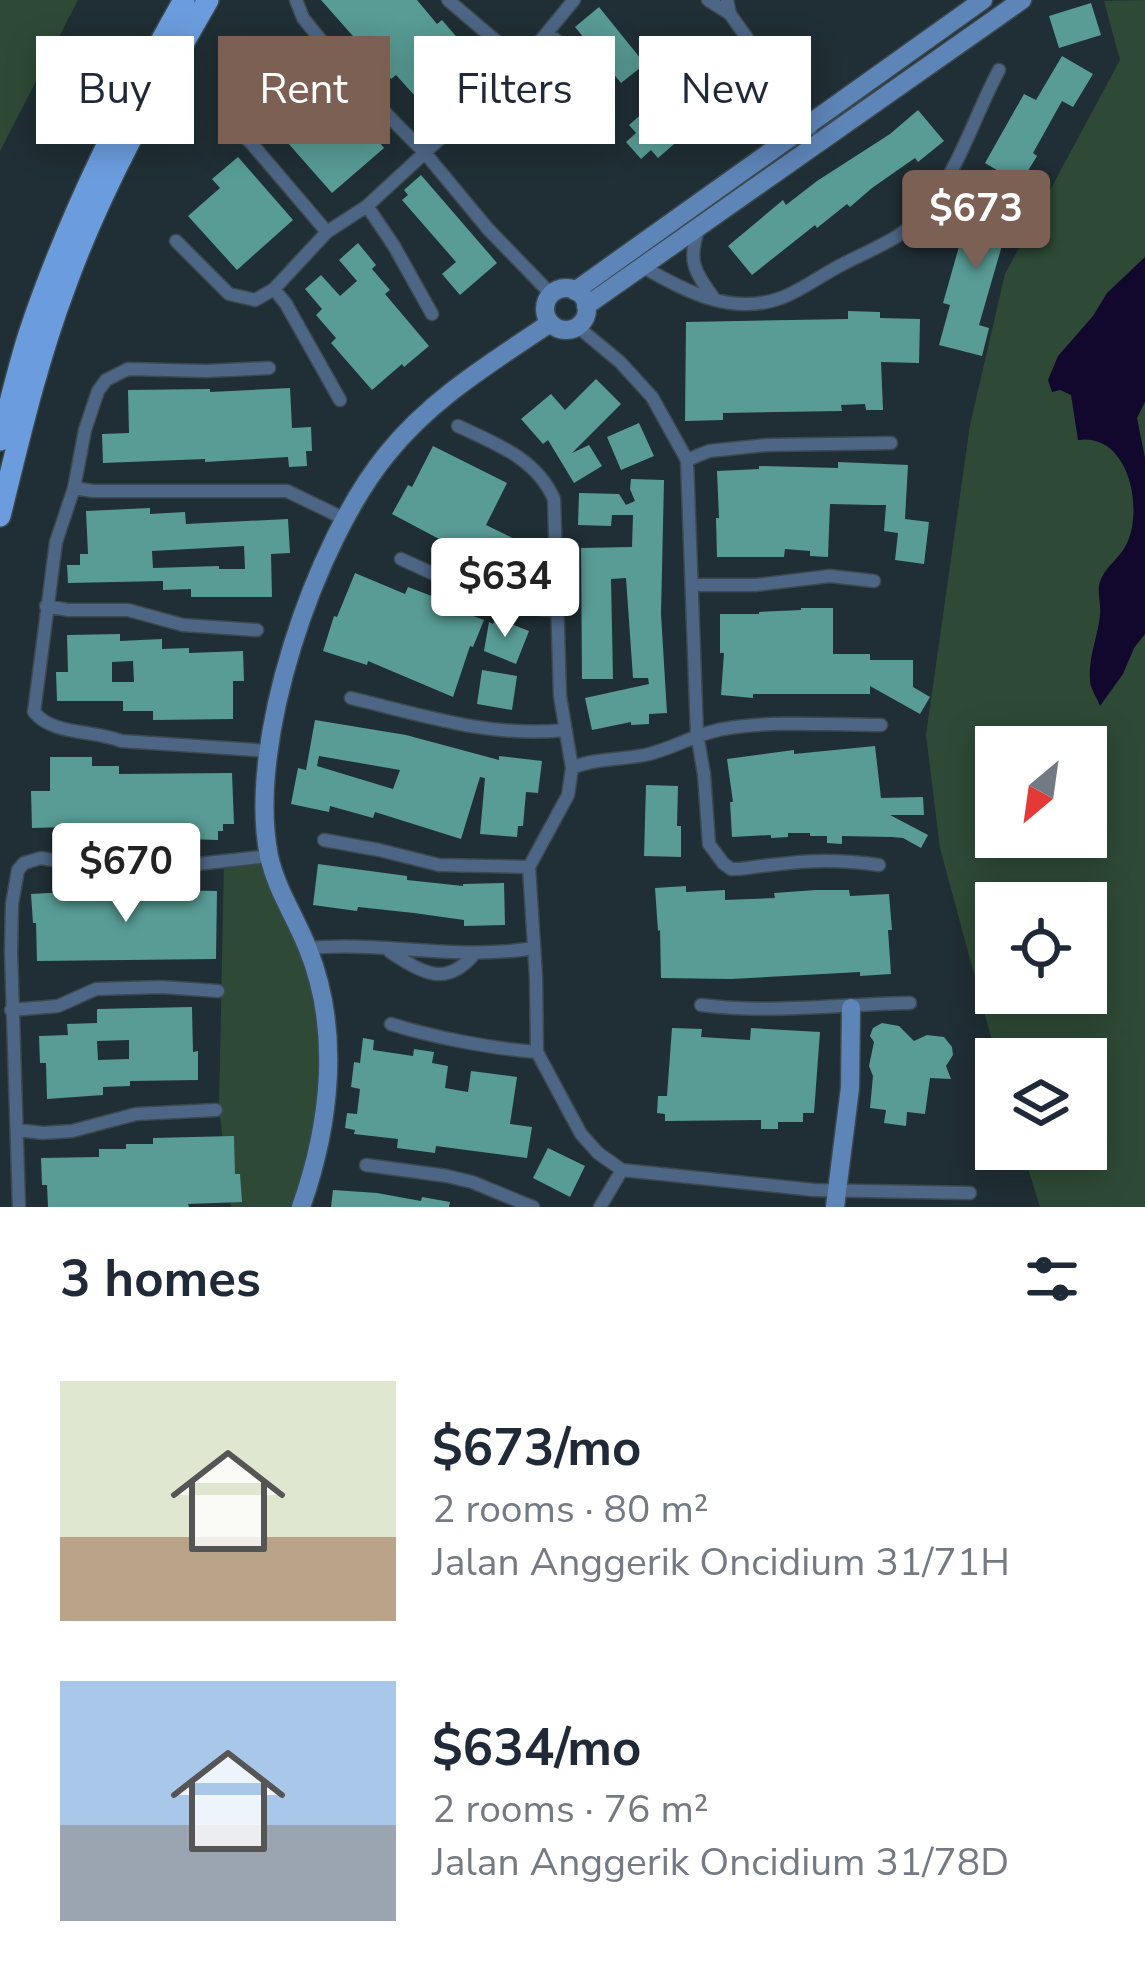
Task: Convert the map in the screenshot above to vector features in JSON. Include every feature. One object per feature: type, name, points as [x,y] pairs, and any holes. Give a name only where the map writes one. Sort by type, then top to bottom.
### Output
[{"type":"main road","points":[[0,440],[28,337],[83,194],[184,0]]},
{"type":"main road","points":[[0,516],[66,284],[100,202],[208,0]]},
{"type":"street","points":[[296,0],[303,18],[354,81],[551,294]]},
{"type":"street","points":[[448,0],[490,36]]},
{"type":"street","points":[[551,36],[574,0]]},
{"type":"street","points":[[708,0],[729,7],[814,133]]},
{"type":"street","points":[[581,298],[643,267],[699,227],[983,0]]},
{"type":"street","points":[[581,298],[814,133],[1022,0]]},
{"type":"street","points":[[643,267],[687,292],[716,301],[758,304],[783,297],[906,233],[947,178],[999,70]]},
{"type":"street","points":[[252,144],[327,232]]},
{"type":"street","points":[[176,241],[230,294],[255,300],[274,289],[327,232],[367,206],[435,144]]},
{"type":"street","points":[[367,206],[432,314]]},
{"type":"street","points":[[699,227],[691,250],[694,270],[716,301]]},
{"type":"street","points":[[274,289],[340,400]]},
{"type":"street","points":[[562,289],[581,298],[586,314],[578,327],[560,330],[550,323],[544,308],[551,294],[562,289]]},
{"type":"street","points":[[301,1207],[320,1140],[331,1062],[321,989],[269,856],[265,813],[270,751],[287,662],[315,581],[345,519],[385,456],[442,396],[550,323]]},
{"type":"street","points":[[578,327],[652,397],[687,460],[697,734],[709,844],[723,863],[739,869],[814,859],[879,865]]},
{"type":"street","points":[[268,368],[128,370],[106,380],[98,391],[56,542],[34,712],[44,723],[121,741],[270,751]]},
{"type":"street","points":[[458,426],[514,453],[537,472],[554,500],[556,611],[564,730],[572,768],[568,795],[529,867],[537,1052],[581,1133],[622,1170],[836,1199],[970,1193]]},
{"type":"street","points":[[687,460],[709,451],[766,445],[891,443]]},
{"type":"street","points":[[74,488],[286,491],[345,519]]},
{"type":"street","points":[[400,559],[500,604],[556,611]]},
{"type":"street","points":[[692,585],[756,585],[830,576],[874,581]]},
{"type":"street","points":[[46,606],[128,610],[183,625],[256,630]]},
{"type":"street","points":[[351,698],[480,729],[564,730]]},
{"type":"street","points":[[572,768],[646,754],[697,734],[762,725],[881,724]]},
{"type":"street","points":[[324,840],[439,865],[529,867]]},
{"type":"street","points":[[19,1207],[12,904],[14,879],[24,863],[41,858],[91,868],[152,869],[269,856]]},
{"type":"street","points":[[308,948],[350,944],[475,953],[534,947]]},
{"type":"street","points":[[384,948],[432,975],[456,972],[475,953]]},
{"type":"street","points":[[11,1010],[58,1006],[96,989],[218,991]]},
{"type":"street","points":[[701,1005],[740,1010],[910,1003]]},
{"type":"street","points":[[836,1199],[850,1088],[851,1008]]},
{"type":"street","points":[[391,1024],[537,1052]]},
{"type":"street","points":[[18,1130],[72,1131],[136,1114],[216,1110]]},
{"type":"street","points":[[365,1165],[472,1182],[533,1207]]},
{"type":"street","points":[[600,1207],[622,1170]]},
{"type":"green space","points":[[0,0],[78,0],[59,36],[36,36],[36,81],[0,151]]},
{"type":"green space","points":[[1145,0],[1145,1207],[1040,1207],[1029,1170],[1107,1170],[1107,1038],[991,1038],[985,1014],[1107,1014],[1107,882],[975,882],[975,978],[940,848],[926,735],[970,425],[1005,274],[1120,60],[1104,1]]},
{"type":"green space","points":[[278,862],[306,932],[330,1062],[304,1207],[231,1207],[219,1108],[224,864]]},
{"type":"shaded area","points":[[1145,257],[1145,402],[1137,418],[1145,458],[1145,634],[1100,706],[1090,672],[1100,615],[1099,586],[1131,532],[1133,496],[1121,461],[1110,449],[1096,441],[1078,440],[1071,395],[1052,392],[1048,380],[1058,356],[1107,293]]},
{"type":"building","points":[[321,0],[417,0],[437,24],[442,20],[456,36],[414,36],[414,95],[396,75],[390,78],[390,36],[353,36]]},
{"type":"building","points":[[1091,3],[1101,35],[1059,48],[1049,16]]},
{"type":"building","points":[[599,7],[639,57],[639,69],[621,83],[615,76],[615,36],[582,36],[575,27]]},
{"type":"building","points":[[1062,56],[1093,74],[1073,107],[1062,101],[1020,184],[985,163],[1024,94],[1036,100]]},
{"type":"building","points":[[918,110],[944,141],[850,207],[847,204],[817,228],[815,225],[752,275],[728,246],[783,200],[786,205]]},
{"type":"building","points":[[639,116],[639,144],[674,144],[658,158],[651,150],[641,159],[626,142],[636,133],[629,125]]},
{"type":"building","points":[[289,144],[381,144],[384,148],[332,193]]},
{"type":"building","points":[[238,157],[293,220],[237,270],[188,216],[220,188],[212,179]]},
{"type":"building","points":[[421,175],[497,263],[460,295],[442,274],[456,262],[402,200],[408,195],[404,190]]},
{"type":"building","points":[[975,190],[1018,202],[979,325],[989,328],[982,356],[939,345],[950,305],[943,303]]},
{"type":"building","points":[[358,243],[390,290],[385,294],[429,346],[372,390],[331,343],[336,338],[316,315],[322,309],[305,289],[321,275],[340,296],[357,281],[339,260]]},
{"type":"building","points":[[848,311],[920,319],[919,363],[881,362],[883,410],[866,410],[865,404],[841,405],[842,411],[723,413],[723,420],[685,421],[686,322],[848,319]]},
{"type":"building","points":[[596,379],[621,404],[572,453],[589,445],[602,466],[574,483],[548,440],[543,444],[521,419],[551,394],[565,410]]},
{"type":"building","points":[[290,388],[292,428],[311,427],[307,466],[289,467],[288,457],[103,463],[102,434],[129,433],[128,390]]},
{"type":"building","points":[[639,423],[654,456],[621,470],[607,437]]},
{"type":"building","points":[[433,446],[507,483],[486,525],[523,543],[504,581],[487,572],[490,566],[392,514]]},
{"type":"building","points":[[838,462],[908,465],[905,519],[929,522],[924,564],[895,560],[898,533],[884,531],[886,505],[830,504],[828,557],[785,549],[784,557],[717,557],[717,471],[759,466],[838,468]]},
{"type":"building","points":[[631,479],[664,480],[661,614],[667,713],[649,714],[649,724],[631,722],[592,730],[585,698],[649,684],[648,678],[633,678],[626,578],[611,579],[613,679],[582,679],[581,548],[632,547],[633,515],[612,515],[611,526],[578,525],[579,493],[619,494],[626,505],[635,501]]},
{"type":"building","points":[[150,508],[150,514],[185,512],[186,524],[288,519],[290,553],[271,554],[272,597],[191,597],[191,589],[163,590],[163,581],[68,583],[67,565],[80,565],[80,554],[88,554],[86,511]],"holes":[[[244,546],[245,569],[153,568],[152,551]]]},
{"type":"building","points":[[355,573],[405,594],[408,587],[484,620],[453,697],[368,661],[367,665],[323,651]]},
{"type":"building","points":[[833,608],[833,654],[913,660],[913,687],[930,697],[920,714],[870,686],[870,694],[721,695],[720,614]]},
{"type":"building","points":[[496,618],[529,631],[516,664],[484,651],[489,622],[493,624]]},
{"type":"building","points":[[120,634],[120,641],[162,639],[162,649],[189,648],[189,653],[243,651],[244,681],[233,681],[233,719],[153,720],[153,711],[123,711],[123,701],[57,701],[56,672],[68,672],[67,635]],"holes":[[[133,661],[134,682],[112,682],[112,662]]]},
{"type":"building","points":[[482,670],[517,676],[512,710],[477,704]]},
{"type":"building","points":[[315,720],[406,735],[499,760],[499,756],[542,761],[538,793],[526,792],[523,826],[518,826],[517,837],[480,834],[485,778],[480,777],[461,839],[375,812],[373,818],[330,806],[329,812],[291,804],[298,768],[306,770]],"holes":[[[319,756],[400,770],[393,789],[317,766]]]},
{"type":"building","points":[[875,746],[881,798],[923,797],[924,815],[890,815],[928,835],[921,848],[892,837],[842,836],[842,844],[827,843],[827,836],[810,833],[732,837],[727,759]]},
{"type":"building","points":[[50,757],[92,757],[92,766],[119,766],[119,774],[232,773],[234,824],[223,824],[218,840],[98,841],[98,835],[68,835],[68,827],[32,828],[31,791],[50,791]]},
{"type":"building","points":[[646,785],[678,786],[681,857],[644,856]]},
{"type":"building","points":[[318,864],[463,886],[504,883],[505,925],[464,926],[464,920],[414,913],[313,905]]},
{"type":"building","points":[[686,886],[686,892],[725,890],[725,900],[816,890],[849,890],[850,896],[889,894],[891,974],[661,978],[655,888]]},
{"type":"building","points":[[217,891],[216,959],[37,961],[31,894]]},
{"type":"building","points":[[192,1007],[198,1080],[130,1081],[130,1086],[103,1087],[103,1095],[47,1099],[39,1036],[68,1035],[67,1024],[97,1023],[97,1009]],"holes":[[[129,1040],[129,1059],[98,1060],[97,1041]]]},
{"type":"building","points":[[882,1023],[899,1026],[914,1041],[927,1035],[944,1037],[952,1047],[946,1066],[951,1079],[930,1078],[925,1114],[907,1112],[906,1126],[884,1123],[886,1110],[870,1108],[874,1042],[870,1036]]},
{"type":"building","points":[[672,1028],[702,1029],[701,1037],[750,1040],[751,1028],[820,1032],[814,1113],[803,1113],[803,1122],[778,1122],[778,1129],[761,1129],[761,1120],[665,1121],[665,1114],[657,1113],[658,1096],[667,1096]]},
{"type":"building","points":[[363,1038],[374,1040],[373,1050],[413,1056],[414,1049],[434,1052],[432,1063],[448,1066],[445,1088],[468,1092],[471,1071],[517,1077],[510,1124],[532,1127],[527,1158],[436,1146],[435,1153],[397,1148],[398,1139],[354,1134],[355,1130],[345,1128],[347,1113],[357,1114],[360,1089],[351,1087]]},
{"type":"building","points":[[234,1136],[242,1202],[189,1207],[48,1207],[41,1158],[99,1157],[99,1149],[153,1144],[153,1138]]},
{"type":"building","points":[[548,1148],[585,1166],[570,1197],[533,1178]]},
{"type":"building","points":[[333,1190],[450,1202],[449,1207],[331,1207]]}]
